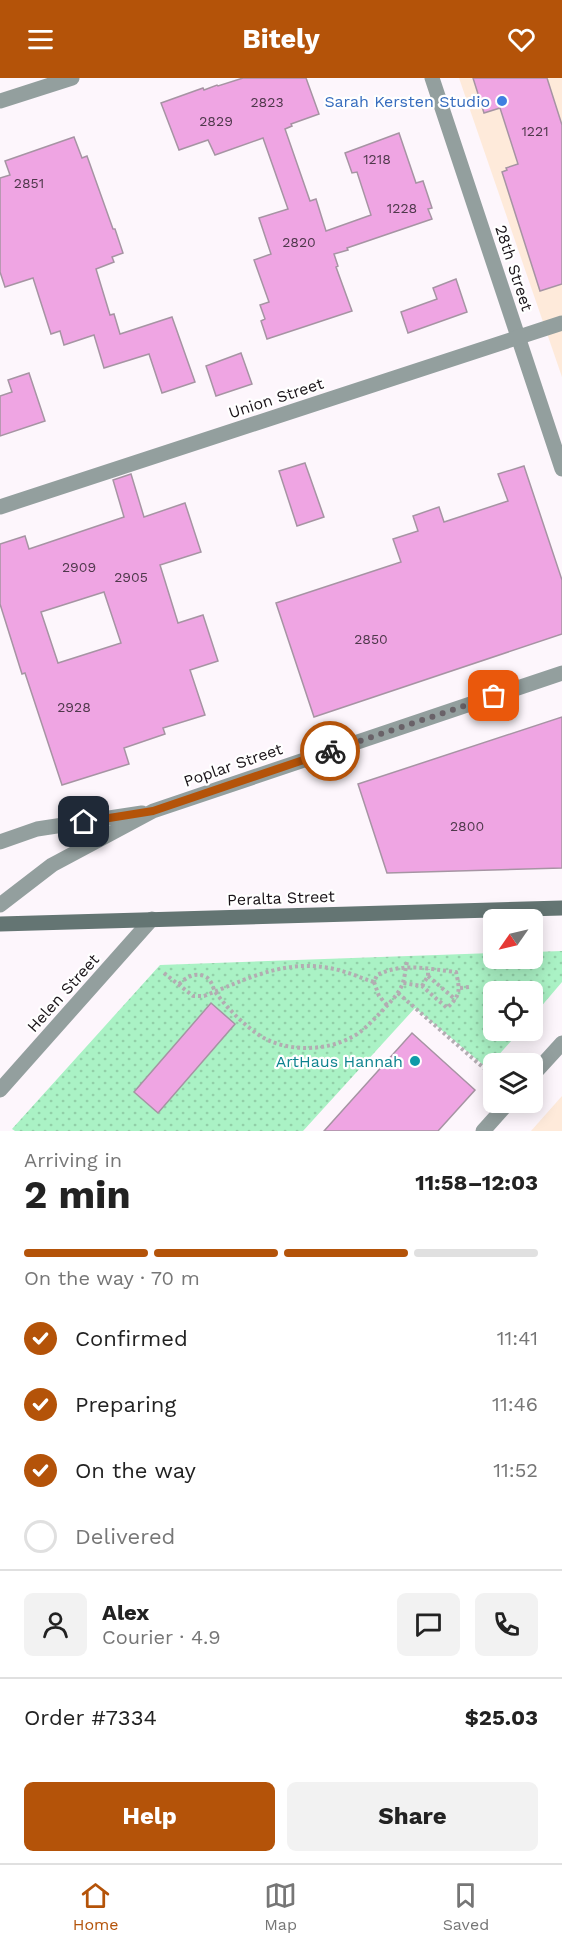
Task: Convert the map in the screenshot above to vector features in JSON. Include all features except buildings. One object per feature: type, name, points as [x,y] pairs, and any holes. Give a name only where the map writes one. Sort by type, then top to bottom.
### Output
[{"type":"street","points":[[0,101],[72,78]]},
{"type":"street","name":"28th Street","points":[[432,78],[562,469]]},
{"type":"street","name":"Union Street","points":[[0,507],[562,323]]},
{"type":"street","name":"Poplar Street","points":[[0,905],[52,865],[153,811],[562,673]]},
{"type":"street","name":"Poplar Street","points":[[0,842],[38,829],[153,811]]},
{"type":"street","name":"Peralta Street","points":[[0,924],[562,908]]},
{"type":"street","name":"Helen Street","points":[[0,1090],[152,919]]},
{"type":"street","points":[[543,1064],[562,1043]]},
{"type":"street","points":[[483,1131],[499,1113]]},
{"type":"path","points":[[179,984],[188,976],[201,974],[210,980],[215,992],[234,1014],[260,1036],[282,1046],[303,1048],[328,1046],[351,1038],[370,1023],[398,993],[406,965]]},
{"type":"path","points":[[387,1005],[379,996],[374,982],[377,975],[406,965],[456,972],[460,988],[456,1000],[447,1008],[422,986],[403,982]]},
{"type":"path","points":[[164,973],[193,996],[204,996],[269,970],[295,966],[333,969],[374,982]]},
{"type":"path","points":[[422,986],[428,976],[428,969]]},
{"type":"path","points":[[428,976],[456,1000]]},
{"type":"path","points":[[460,988],[469,987]]},
{"type":"path","points":[[398,993],[483,1067]]},
{"type":"shaded area","points":[[459,78],[562,78],[562,377]]},
{"type":"shaded area","points":[[562,1096],[562,1131],[531,1131]]},
{"type":"green space","points":[[562,951],[562,982],[543,1004],[543,981],[483,981],[483,1041],[511,1041],[500,1053],[483,1053],[483,1065],[415,1008],[303,1131],[15,1131],[12,1129],[160,965],[483,953],[483,969],[543,969],[543,952]]},
{"type":"way so far","points":[[330,751],[494,696]]},
{"type":"place","name":"Sarah Kersten Studio","points":[[502,101]]},
{"type":"place","name":"ArtHaus Hannah","points":[[415,1061]]},
{"type":"route","points":[[84,822],[153,811],[330,751]]}]
